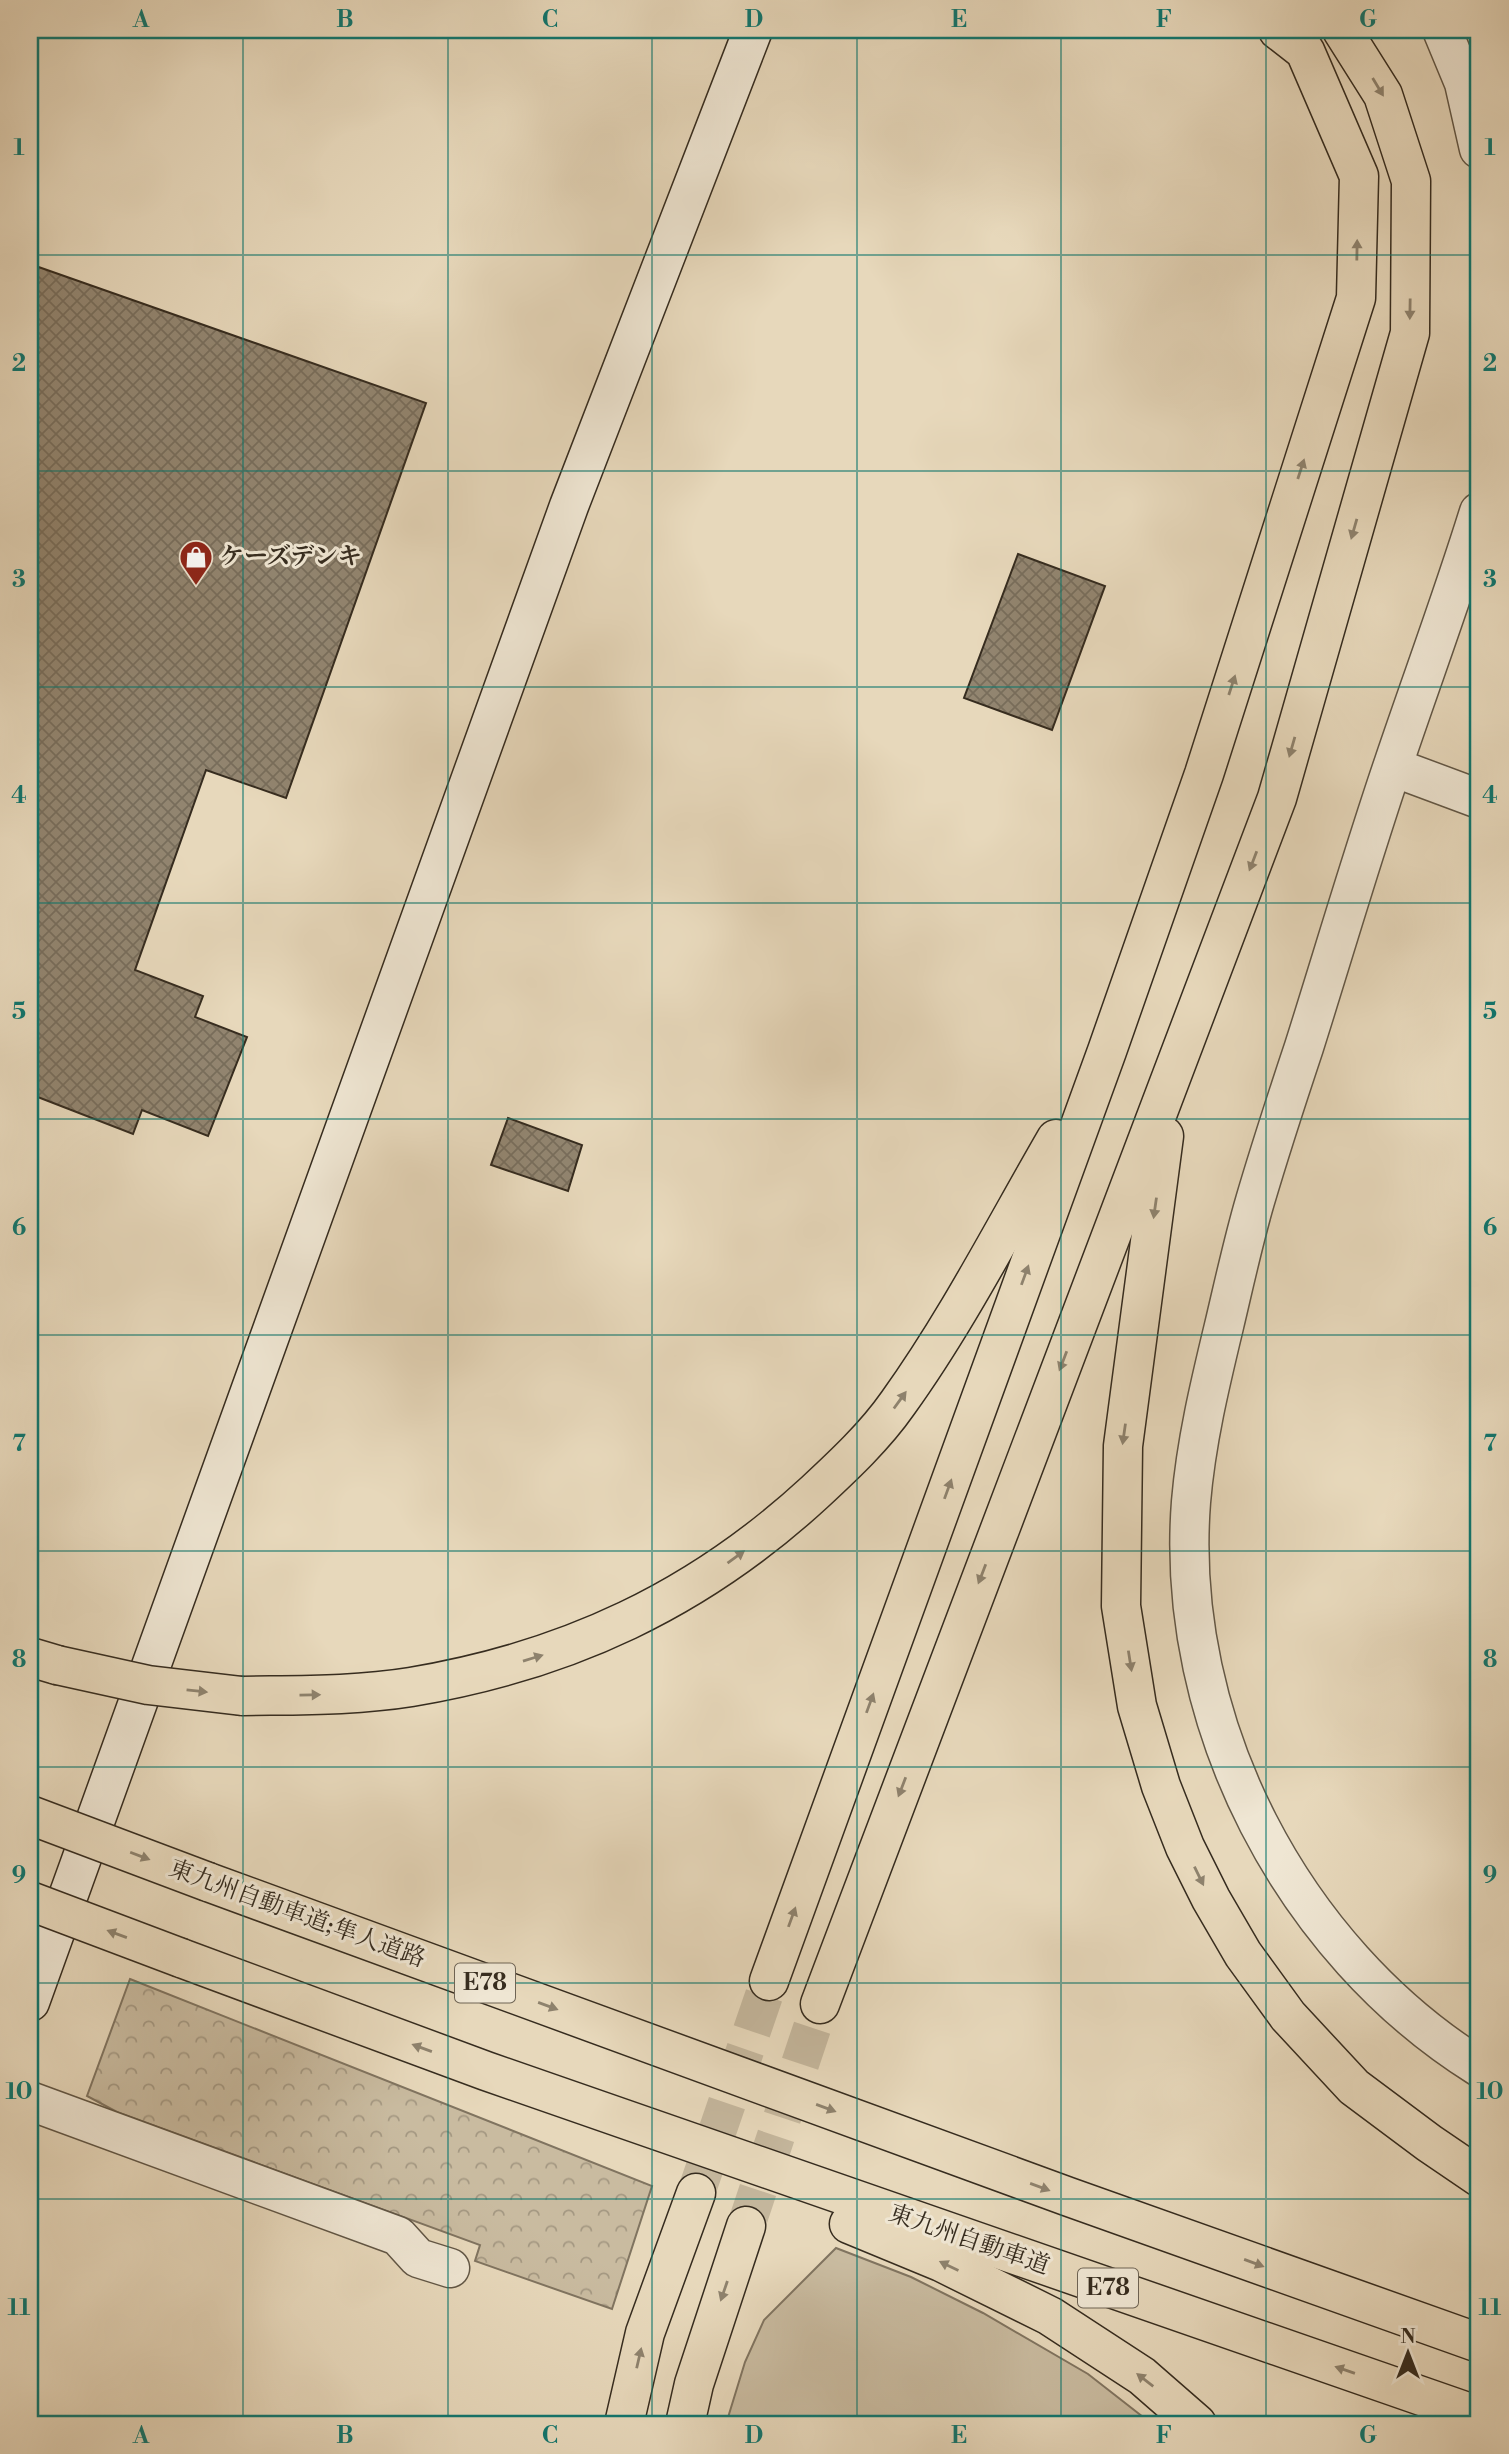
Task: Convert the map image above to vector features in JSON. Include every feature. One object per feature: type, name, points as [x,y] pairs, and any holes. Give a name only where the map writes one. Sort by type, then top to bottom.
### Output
[{"type":"highway","points":[[769,1981],[1107,1051],[1204,774],[1356,298],[1359,176],[1305,51],[1278,30]]},
{"type":"highway","points":[[820,2004],[1277,797],[1410,333],[1412,181],[1383,95],[1342,30]]},
{"type":"highway","points":[[44,1661],[148,1685],[242,1696],[327,1695],[408,1688],[489,1672],[555,1651],[644,1614],[715,1572],[781,1524],[842,1468],[896,1406],[943,1338],[1107,1051]]},
{"type":"highway","points":[[1174,1068],[1123,1446],[1121,1606],[1137,1706],[1161,1786],[1185,1847],[1243,1954],[1288,2015],[1354,2087],[1479,2177]]},
{"type":"highway","name":"東九州自動車道;隼人道路","points":[[30,1815],[1069,2197],[1479,2343]]},
{"type":"highway","name":"E78","points":[[30,1901],[486,2071]]},
{"type":"highway","points":[[486,2071],[941,2262],[1014,2298],[1050,2316],[1142,2376],[1196,2424]]},
{"type":"highway","name":"東九州自動車道","points":[[486,2071],[1479,2416]]},
{"type":"highway","points":[[624,2424],[645,2333],[696,2193]]},
{"type":"highway","points":[[685,2424],[694,2384],[746,2227]]},
{"type":"street","points":[[30,2001],[569,506],[753,30]]},
{"type":"street","points":[[1442,30],[1464,83],[1479,149]]},
{"type":"street","points":[[1479,512],[1392,766],[1254,1204],[1208,1391],[1197,1447],[1191,1506],[1191,1563],[1196,1622],[1206,1679],[1221,1735],[1242,1790],[1268,1842],[1306,1901],[1372,1982],[1415,2021],[1479,2067]]},
{"type":"street","points":[[1392,766],[1479,799]]},
{"type":"street","points":[[30,2101],[398,2236],[418,2258],[450,2268]]},
{"type":"green space","points":[[130,1979],[652,2186],[612,2309],[475,2261],[480,2245],[117,2112],[87,2096]]},
{"type":"green space","points":[[836,2248],[911,2277],[983,2313],[1088,2374],[1152,2424],[726,2424],[745,2362],[764,2320]]},
{"type":"building","name":"ケーズデンキ","points":[[30,264],[426,403],[286,798],[206,770],[135,970],[203,996],[195,1017],[247,1037],[208,1136],[142,1110],[133,1134],[30,1094]]},
{"type":"building","points":[[1018,554],[1105,586],[1052,730],[964,698]]},
{"type":"building","points":[[508,1118],[582,1145],[568,1191],[491,1165]]},
{"type":"tunnel","points":[[696,2193],[769,1981]]},
{"type":"tunnel","points":[[746,2226],[820,2004]]},
{"type":"place","name":"ケーズデンキ","points":[[196,587]]}]
